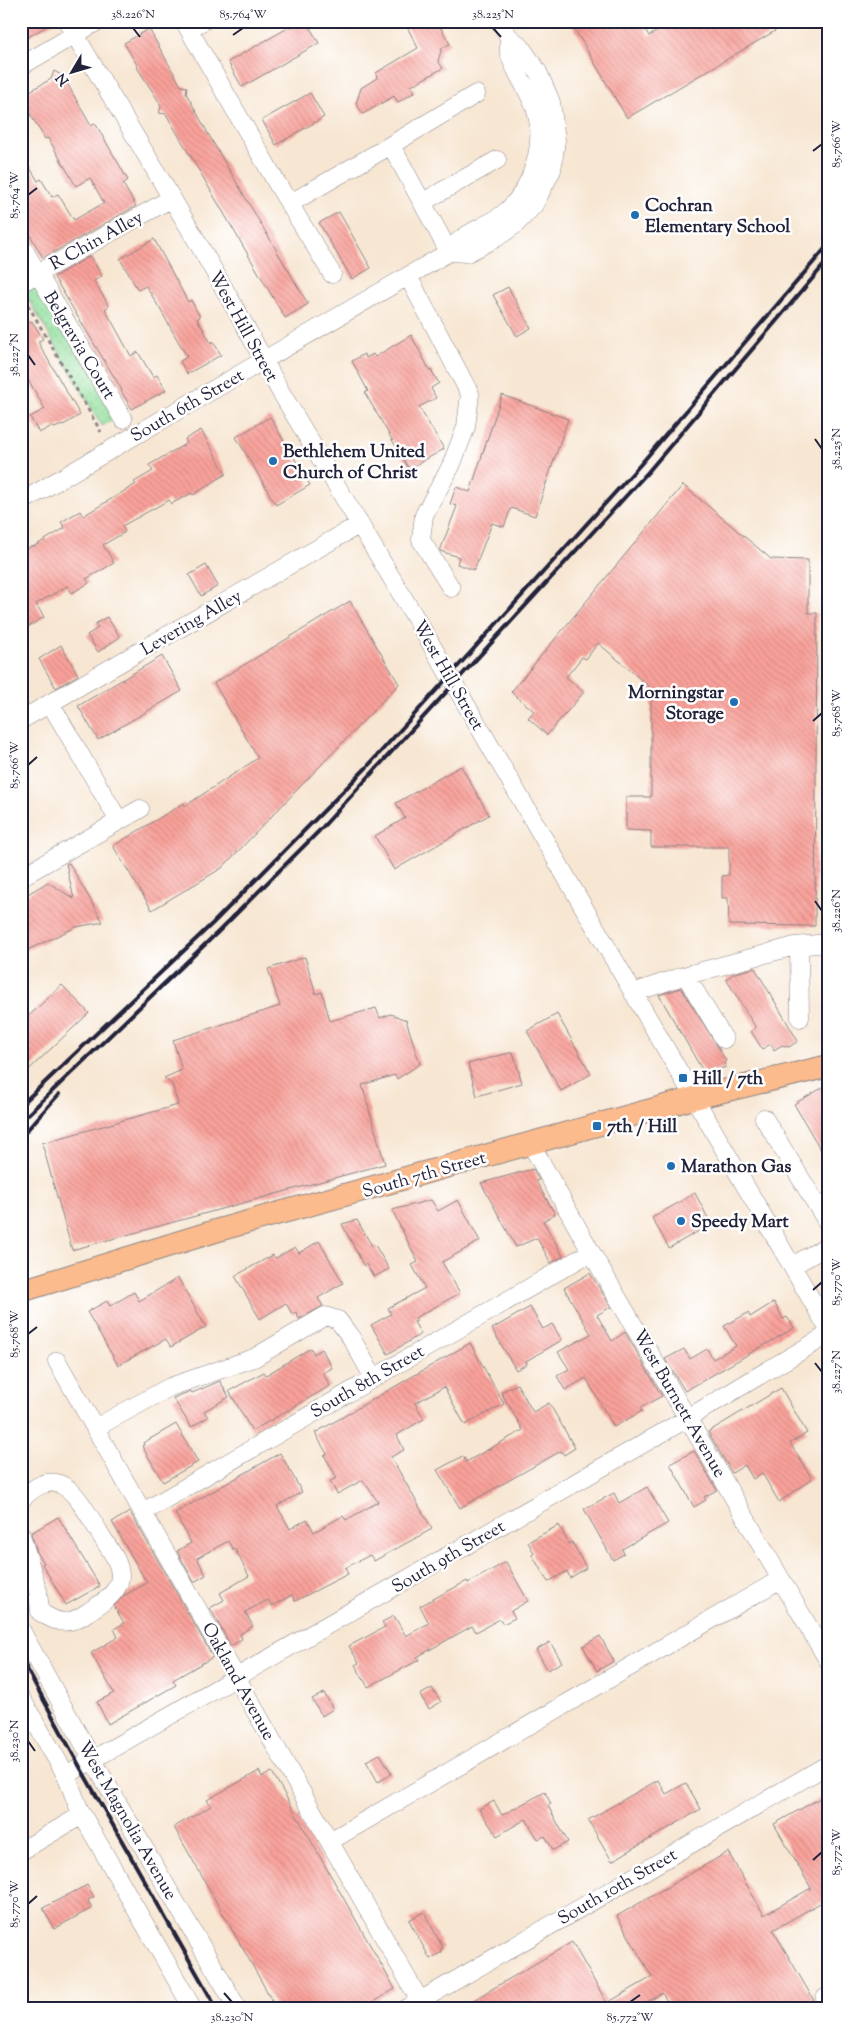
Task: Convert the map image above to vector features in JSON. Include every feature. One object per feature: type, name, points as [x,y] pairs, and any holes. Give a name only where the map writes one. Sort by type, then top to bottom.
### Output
[{"type":"main road","name":"South 7th Street","points":[[21,1291],[222,1230],[694,1098],[829,1066]]},
{"type":"street","points":[[21,66],[71,28],[98,21]]},
{"type":"street","points":[[391,145],[449,252],[467,253],[496,238],[515,224],[534,205],[552,170],[556,140],[551,102],[538,72],[521,46],[509,37],[499,21]]},
{"type":"street","points":[[192,24],[289,204],[332,274]]},
{"type":"street","name":"West Hill Street","points":[[71,28],[172,198],[279,389],[360,524],[829,1330]]},
{"type":"street","points":[[289,204],[476,94]]},
{"type":"street","points":[[423,202],[497,160]]},
{"type":"street","name":"R Chin Alley","points":[[21,283],[172,198]]},
{"type":"street","name":"Belgravia Court","points":[[21,246],[123,419]]},
{"type":"street","name":"South 6th Street","points":[[21,502],[449,252]]},
{"type":"street","points":[[408,276],[470,394],[466,427],[451,466],[424,515],[421,540],[451,588]]},
{"type":"street","name":"Levering Alley","points":[[21,720],[360,524]]},
{"type":"street","points":[[50,703],[119,821]]},
{"type":"street","points":[[21,877],[140,809]]},
{"type":"street","points":[[633,993],[686,976],[799,946],[829,943]]},
{"type":"street","points":[[799,946],[800,1018]]},
{"type":"street","points":[[686,976],[724,1040]]},
{"type":"street","points":[[764,1118],[829,1225]]},
{"type":"street","name":"West Burnett Avenue","points":[[531,1144],[591,1252],[829,1662]]},
{"type":"street","points":[[792,1266],[829,1245]]},
{"type":"street","name":"South 8th Street","points":[[143,1512],[591,1252]]},
{"type":"street","points":[[95,1428],[170,1387],[254,1358],[325,1316],[338,1320],[352,1339],[373,1377]]},
{"type":"street","name":"South 9th Street","points":[[66,1775],[688,1418],[829,1334]]},
{"type":"street","name":"Oakland Avenue","points":[[57,1361],[330,1842],[413,2005]]},
{"type":"street","points":[[21,1500],[33,1489],[43,1484],[54,1483],[65,1486],[77,1496],[116,1562],[120,1577],[117,1587],[108,1599],[84,1615],[64,1623],[54,1621],[40,1612]]},
{"type":"street","points":[[21,1535],[38,1591],[40,1612]]},
{"type":"street","points":[[330,1842],[781,1579]]},
{"type":"street","points":[[21,1624],[40,1612]]},
{"type":"street","name":"West Magnolia Avenue","points":[[21,1630],[92,1759],[238,2009]]},
{"type":"street","name":"West Magnolia Avenue","points":[[21,1698],[66,1775],[82,1815],[193,2009]]},
{"type":"street","name":"South 10th Street","points":[[413,2005],[829,1764]]},
{"type":"street","points":[[21,1851],[82,1815]]},
{"type":"path","points":[[21,293],[101,432]]},
{"type":"green space","points":[[41,283],[119,416],[102,426],[25,293]]},
{"type":"building","points":[[21,21],[56,21],[21,41]]},
{"type":"building","points":[[300,21],[306,21],[319,43],[242,87],[228,62]]},
{"type":"building","points":[[404,21],[437,21],[450,44],[442,48],[438,61],[443,68],[411,86],[415,92],[398,102],[394,96],[363,114],[356,104],[361,88],[377,78],[376,73],[418,48]]},
{"type":"building","points":[[570,21],[640,21],[649,36],[674,21],[769,21],[775,31],[627,118]]},
{"type":"building","points":[[149,29],[181,86],[187,87],[186,93],[211,139],[308,304],[285,318],[166,114],[159,113],[161,107],[158,100],[124,43]]},
{"type":"building","points":[[54,71],[63,76],[91,126],[95,123],[128,180],[123,184],[136,206],[43,258],[21,219],[21,153],[38,181],[41,179],[52,197],[58,194],[74,220],[104,203],[90,178],[76,186],[48,138],[45,139],[21,99],[21,96],[51,79]]},
{"type":"building","points":[[310,93],[324,117],[276,145],[262,120]]},
{"type":"building","points":[[339,212],[371,268],[352,279],[319,223]]},
{"type":"building","points":[[154,239],[188,302],[191,300],[200,317],[197,319],[211,343],[213,341],[221,355],[187,374],[180,361],[187,357],[160,309],[146,286],[138,290],[120,259]]},
{"type":"building","points":[[90,256],[102,276],[94,281],[109,306],[105,309],[131,356],[138,352],[153,377],[157,375],[166,390],[132,409],[54,277]]},
{"type":"building","points":[[508,287],[531,328],[517,336],[493,295]]},
{"type":"building","points":[[32,321],[43,339],[39,341],[39,344],[80,415],[65,424],[54,428],[52,426],[39,433],[30,417],[45,409],[26,376],[21,379],[21,328]]},
{"type":"building","points":[[411,335],[430,371],[439,383],[431,388],[436,398],[419,407],[444,449],[409,469],[365,393],[368,391],[352,361],[364,354],[366,358],[373,354],[375,357]]},
{"type":"building","points":[[502,395],[568,419],[535,516],[511,508],[504,527],[492,523],[474,570],[457,564],[459,557],[440,551],[457,506],[450,504],[456,487],[470,492]]},
{"type":"building","name":"Bethlehem United Church of Christ","points":[[270,417],[310,485],[276,505],[236,437]]},
{"type":"building","points":[[201,430],[226,474],[193,495],[192,493],[171,504],[169,500],[122,526],[125,532],[103,545],[114,563],[86,579],[89,583],[72,593],[67,586],[36,604],[44,617],[26,628],[21,619],[21,552],[65,528],[61,522],[80,511],[83,516],[136,484],[134,482],[153,471],[149,465],[187,443],[185,439]]},
{"type":"building","name":"Morningstar Storage","points":[[683,485],[771,559],[808,560],[808,613],[817,613],[815,926],[729,925],[728,898],[722,898],[722,876],[729,875],[729,847],[651,847],[651,831],[626,830],[626,797],[651,797],[651,688],[598,643],[586,659],[582,657],[566,677],[584,692],[547,735],[528,718],[534,711],[511,692]]},
{"type":"building","points":[[206,565],[218,586],[201,596],[189,575]]},
{"type":"building","points":[[350,601],[399,684],[222,868],[152,910],[113,846],[184,803],[185,806],[258,758],[214,683]]},
{"type":"building","points":[[107,617],[120,637],[98,652],[87,635],[98,628],[95,624]]},
{"type":"building","points":[[61,645],[78,675],[56,688],[39,659]]},
{"type":"building","points":[[162,656],[182,691],[98,740],[78,706]]},
{"type":"building","points":[[461,766],[489,815],[394,870],[375,836],[405,818],[396,803]]},
{"type":"building","points":[[69,863],[103,922],[76,927],[21,953],[21,898],[48,882],[74,899],[66,864]]},
{"type":"building","points":[[305,957],[316,994],[322,992],[330,1021],[376,1008],[380,1018],[391,1014],[406,1020],[420,1064],[397,1079],[395,1075],[362,1085],[385,1164],[72,1250],[42,1143],[178,1105],[172,1084],[164,1078],[182,1070],[173,1040],[280,1006],[268,969]]},
{"type":"building","points":[[755,968],[798,1041],[789,1047],[782,1045],[774,1050],[771,1044],[762,1049],[751,1031],[756,1028],[726,979],[735,973]]},
{"type":"building","points":[[62,985],[89,1013],[21,1077],[21,1023]]},
{"type":"building","points":[[681,988],[726,1061],[724,1063],[726,1067],[704,1073],[659,995]]},
{"type":"building","points":[[557,1014],[591,1074],[561,1091],[527,1031]]},
{"type":"building","points":[[513,1052],[522,1083],[477,1096],[468,1064]]},
{"type":"building","points":[[829,1084],[829,1164],[794,1104]]},
{"type":"building","points":[[533,1169],[539,1180],[536,1181],[555,1214],[543,1221],[563,1256],[551,1263],[537,1238],[516,1247],[481,1183]]},
{"type":"building","name":"Speedy Mart","points":[[695,1193],[711,1224],[669,1248],[652,1218]]},
{"type":"building","points":[[431,1200],[438,1211],[458,1200],[480,1241],[442,1262],[460,1293],[415,1318],[417,1321],[414,1322],[421,1334],[388,1354],[371,1325],[391,1314],[388,1308],[425,1288],[412,1265],[418,1262],[392,1210]]},
{"type":"building","points":[[357,1220],[372,1246],[375,1245],[389,1269],[374,1277],[366,1264],[364,1266],[342,1224]]},
{"type":"building","points":[[319,1241],[343,1283],[318,1298],[323,1306],[299,1319],[296,1312],[292,1314],[286,1303],[260,1319],[235,1276],[273,1255],[276,1258],[295,1247],[299,1253]]},
{"type":"building","points":[[590,1273],[611,1307],[597,1315],[612,1341],[625,1332],[662,1396],[640,1408],[642,1411],[614,1427],[586,1378],[565,1390],[557,1376],[569,1369],[558,1352],[591,1334],[564,1288]]},
{"type":"building","points":[[178,1278],[206,1327],[171,1347],[166,1339],[118,1365],[87,1312],[107,1301],[110,1306],[134,1292],[139,1301]]},
{"type":"building","points":[[774,1302],[783,1319],[787,1317],[794,1328],[685,1391],[665,1359],[684,1349],[690,1359],[707,1349],[713,1359],[736,1346],[724,1326],[748,1313],[750,1317]]},
{"type":"building","points":[[530,1307],[543,1329],[552,1324],[562,1340],[526,1361],[527,1364],[516,1370],[492,1329]]},
{"type":"building","points":[[470,1343],[504,1404],[465,1425],[444,1387],[415,1403],[424,1419],[397,1435],[404,1450],[391,1457],[432,1529],[374,1561],[370,1555],[345,1568],[348,1574],[295,1601],[292,1595],[272,1606],[268,1600],[245,1612],[253,1626],[240,1634],[242,1639],[231,1646],[210,1608],[224,1600],[220,1593],[249,1576],[235,1549],[233,1550],[228,1541],[197,1558],[206,1575],[194,1582],[177,1551],[191,1543],[175,1513],[280,1453],[302,1492],[277,1506],[290,1529],[307,1519],[314,1532],[343,1516],[346,1520],[378,1502],[363,1480],[337,1494],[330,1481],[337,1478],[324,1455],[327,1454],[315,1433]]},
{"type":"building","points":[[311,1348],[314,1354],[322,1349],[332,1368],[323,1373],[330,1386],[252,1431],[229,1391],[264,1372],[266,1375]]},
{"type":"building","points":[[220,1381],[229,1397],[204,1411],[208,1417],[191,1427],[173,1398],[191,1391],[192,1393]]},
{"type":"building","points":[[517,1384],[533,1412],[549,1403],[575,1448],[564,1455],[561,1451],[460,1508],[437,1470],[463,1456],[466,1462],[523,1430],[501,1392]]},
{"type":"building","points":[[781,1388],[807,1433],[790,1443],[812,1479],[779,1502],[762,1473],[753,1479],[745,1465],[732,1473],[708,1432]]},
{"type":"building","points":[[176,1424],[198,1462],[163,1482],[142,1446],[144,1445],[143,1443]]},
{"type":"building","points":[[694,1451],[717,1490],[704,1497],[706,1500],[694,1507],[670,1464]]},
{"type":"building","points":[[647,1487],[668,1523],[622,1549],[624,1554],[613,1560],[584,1509],[614,1493],[619,1503]]},
{"type":"building","points":[[130,1512],[213,1657],[173,1680],[176,1685],[108,1724],[97,1702],[114,1693],[91,1653],[118,1637],[114,1629],[124,1623],[114,1606],[123,1596],[147,1583],[112,1522]]},
{"type":"building","points":[[58,1517],[100,1586],[66,1605],[42,1564],[44,1563],[37,1552],[31,1533]]},
{"type":"building","points":[[559,1525],[569,1544],[572,1542],[586,1568],[570,1578],[567,1571],[548,1582],[532,1555],[534,1553],[528,1542]]},
{"type":"building","points":[[506,1562],[528,1601],[511,1611],[515,1618],[503,1624],[500,1619],[476,1632],[472,1626],[417,1657],[419,1660],[368,1687],[355,1665],[359,1663],[349,1646],[385,1627],[382,1622],[394,1616],[406,1636],[429,1623],[420,1606]]},
{"type":"building","points":[[600,1636],[614,1661],[597,1671],[583,1646]]},
{"type":"building","points":[[550,1642],[562,1662],[548,1670],[536,1650]]},
{"type":"building","points":[[432,1688],[441,1702],[429,1709],[420,1695]]},
{"type":"building","points":[[324,1693],[333,1709],[322,1716],[312,1699]]},
{"type":"building","points":[[380,1754],[392,1774],[378,1782],[366,1761]]},
{"type":"building","points":[[259,1771],[262,1777],[272,1772],[395,1989],[361,2009],[277,2009],[174,1827],[211,1806],[207,1800]]},
{"type":"building","points":[[658,1780],[666,1794],[686,1783],[701,1809],[612,1861],[588,1820]]},
{"type":"building","points":[[545,1792],[551,1804],[548,1806],[568,1842],[553,1850],[545,1836],[538,1839],[526,1819],[497,1836],[479,1809],[494,1801],[502,1815]]},
{"type":"building","points":[[829,1793],[829,1898],[773,1930],[819,2009],[672,2009],[662,1993],[636,2009],[458,2009],[572,1942],[607,2003],[652,1977],[617,1916],[728,1852],[764,1915],[811,1888],[774,1824]]},
{"type":"building","points":[[87,1885],[94,1897],[88,1900],[92,1908],[54,1929],[43,1908]]},
{"type":"building","points":[[424,1912],[443,1948],[441,1949],[442,1952],[430,1959],[409,1920]]},
{"type":"railway","points":[[21,1105],[213,923],[366,768],[640,465],[829,244]]},
{"type":"railway","points":[[21,1121],[218,932],[319,831],[648,472],[829,259]]},
{"type":"railway","points":[[21,1137],[59,1094]]},
{"type":"railway","points":[[21,1658],[80,1767],[217,2009]]},
{"type":"place","name":"Cochran Elementary School","points":[[635,215]]},
{"type":"place","name":"Bethlehem United Church of Christ","points":[[273,461]]},
{"type":"place","name":"Morningstar Storage","points":[[734,702]]},
{"type":"place","name":"Hill / 7th","points":[[683,1078]]},
{"type":"place","name":"7th / Hill","points":[[597,1126]]},
{"type":"place","name":"Marathon Gas","points":[[671,1166]]},
{"type":"place","name":"Speedy Mart","points":[[681,1221]]}]
